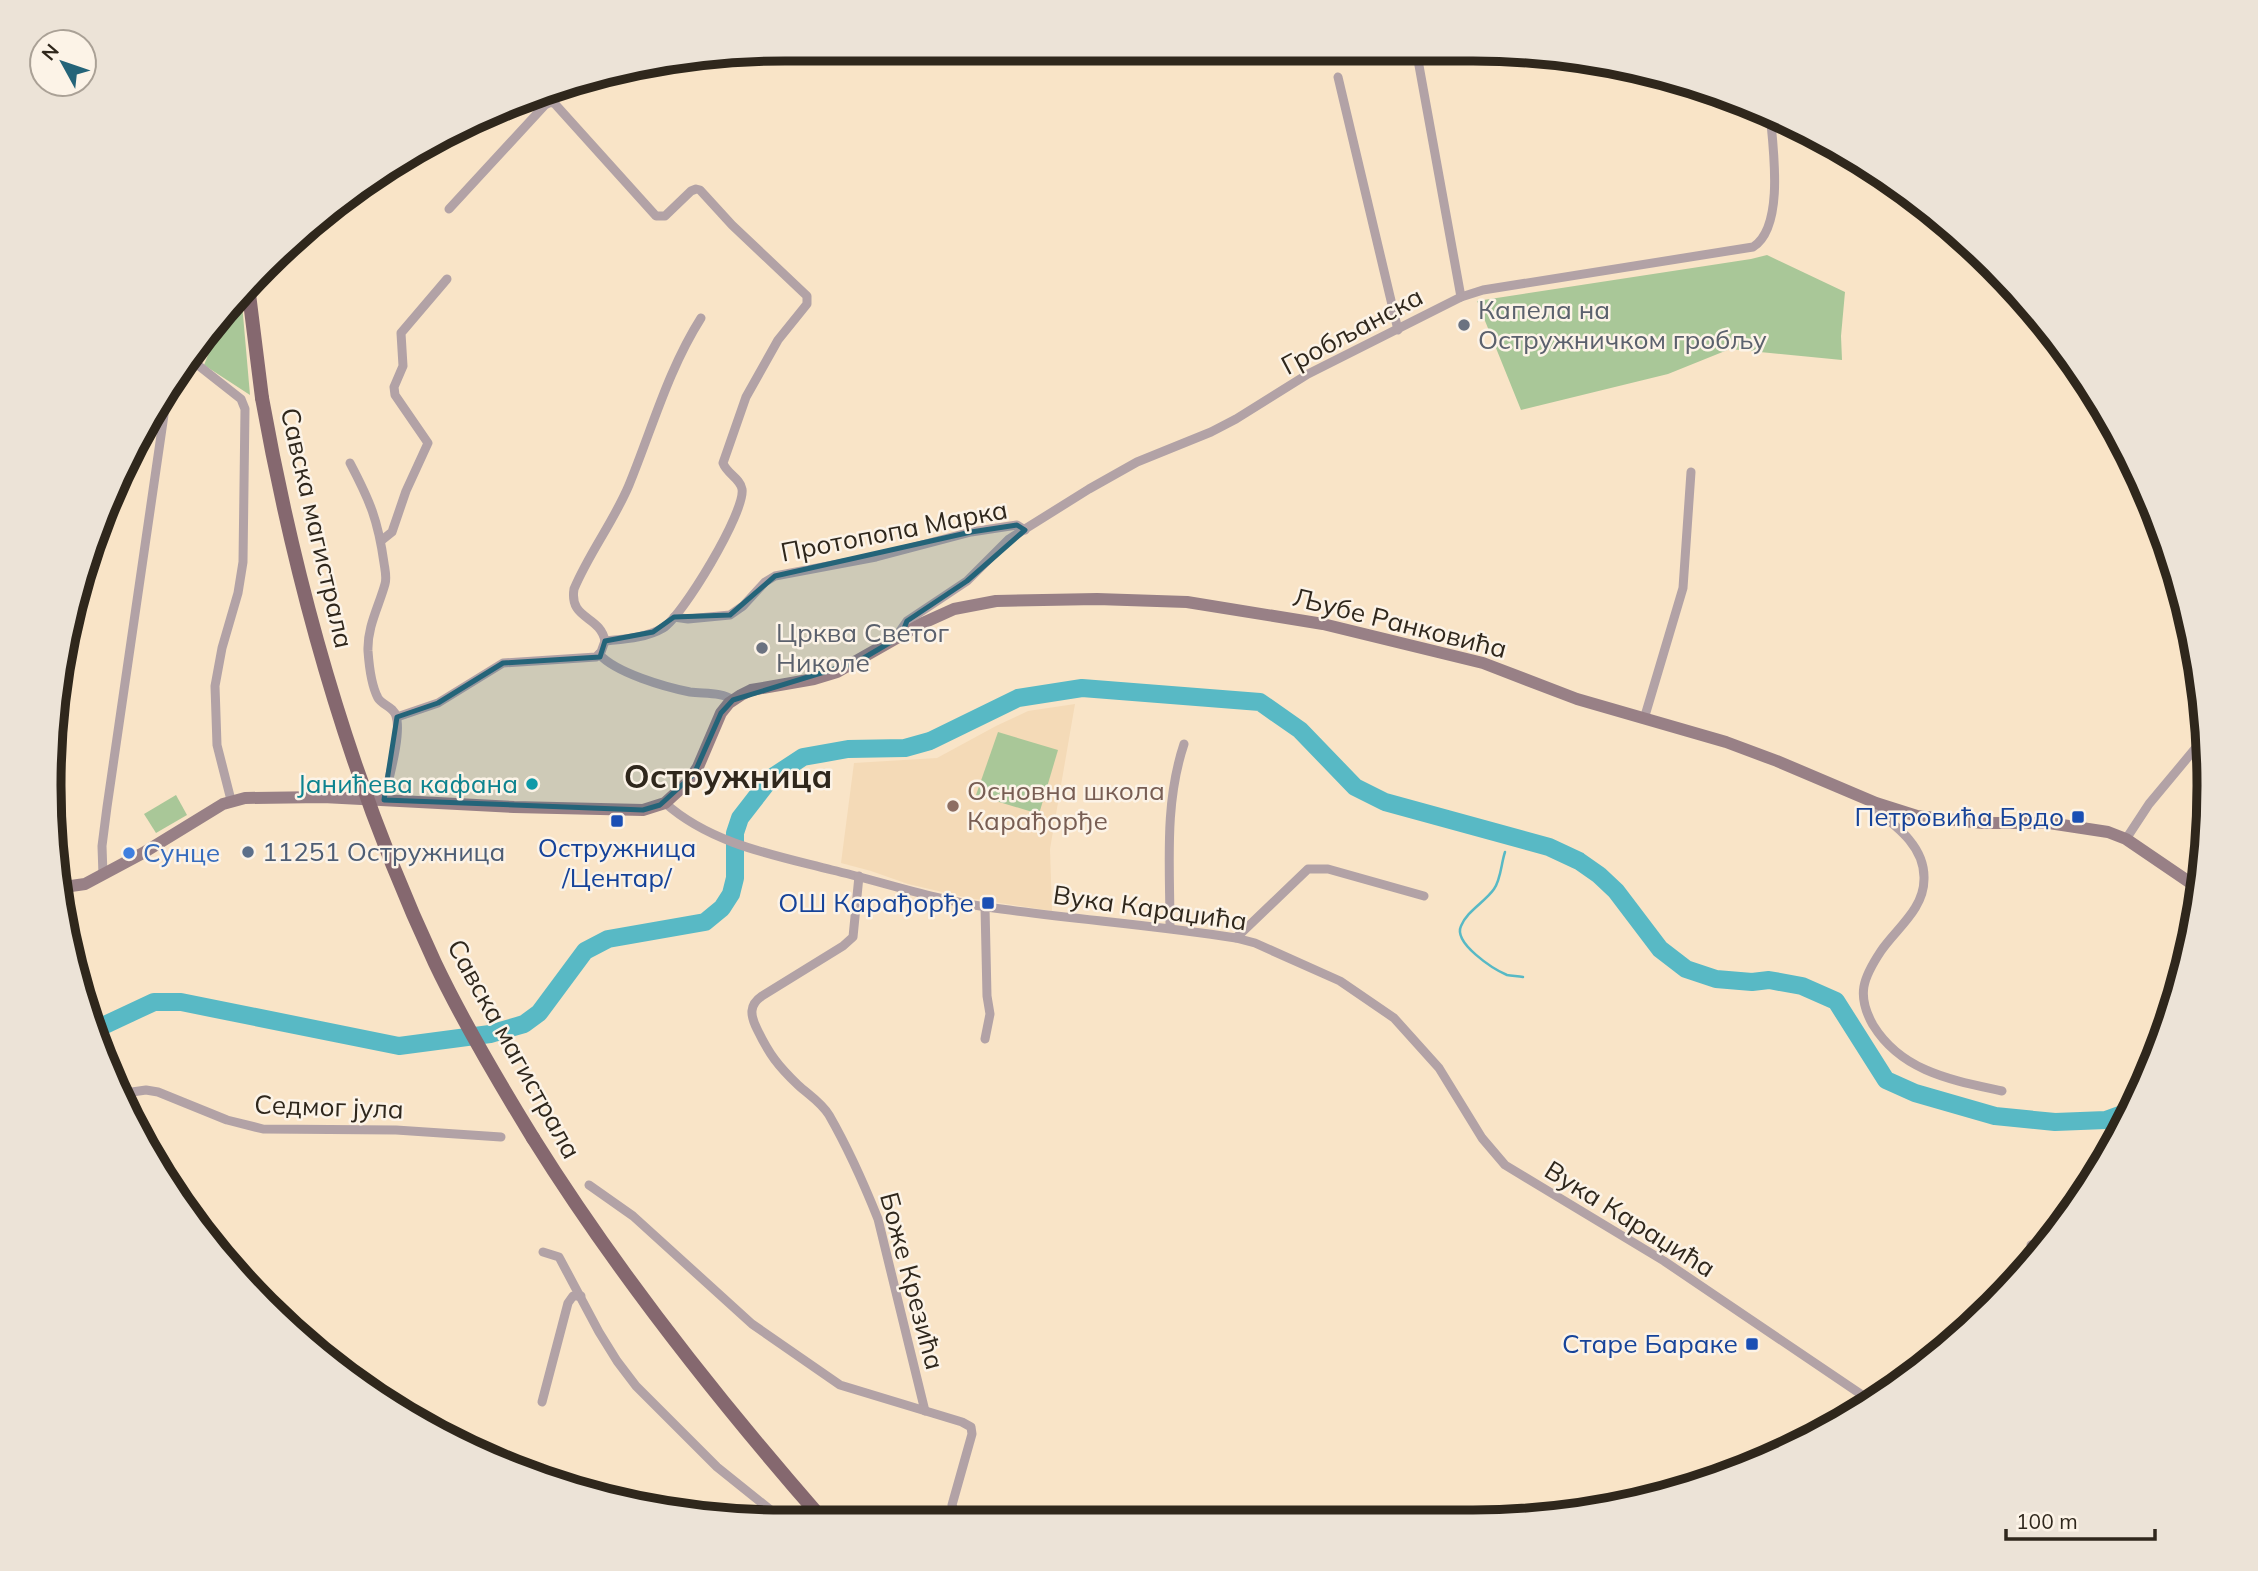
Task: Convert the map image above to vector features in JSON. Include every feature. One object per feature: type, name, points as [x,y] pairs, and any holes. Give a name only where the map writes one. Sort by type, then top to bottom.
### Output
[{"type":"main road","name":"Савска магистрала","points":[[250,299],[262,398],[276,474],[310,620],[362,784],[442,976],[475,1042],[533,1139],[589,1224],[674,1340],[814,1510]]},
{"type":"street","points":[[1418,61],[1461,297]]},
{"type":"street","points":[[1338,77],[1398,330]]},
{"type":"street","points":[[449,209],[545,105],[551,102],[656,216],[665,216],[691,191],[700,190],[732,225],[806,293],[807,304],[778,340],[746,397],[723,460],[726,469],[741,488],[739,506],[713,559],[674,617]]},
{"type":"street","name":"Гробљанска","points":[[901,636],[900,631],[907,621],[967,581],[1002,546],[1082,493],[1137,462],[1236,419],[1308,374],[1461,297],[1483,290],[1753,247],[1765,236],[1776,190],[1771,126]]},
{"type":"street","points":[[382,540],[392,532],[406,491],[428,443],[395,395],[394,387],[403,366],[401,333],[447,279]]},
{"type":"street","points":[[397,717],[438,702],[503,663],[592,657],[599,654],[605,640],[599,627],[576,609],[574,589],[629,487],[674,367],[684,344],[701,318]]},
{"type":"street","points":[[197,364],[241,399],[245,409],[243,562],[215,686],[217,745],[230,800]]},
{"type":"street","points":[[103,875],[105,820],[164,413]]},
{"type":"street","points":[[350,463],[373,508],[382,540],[386,578],[372,622],[368,648],[371,674],[378,698],[393,710],[397,717],[396,742],[384,800]]},
{"type":"street","points":[[1644,719],[1683,588],[1691,472]]},
{"type":"street","name":"Протопопа Марка","points":[[605,640],[653,632],[665,627],[674,617],[688,619],[730,615],[775,576],[876,557],[971,532],[1017,525],[1024,530]]},
{"type":"street","name":"Љубе Ранковића","points":[[733,700],[751,690],[814,679],[837,672],[939,615],[981,603],[1097,600],[1187,602],[1323,625],[1483,663],[1577,699],[1726,742],[1876,803],[1917,816],[1983,823],[2049,823],[2108,832],[2126,839],[2191,882]]},
{"type":"street","points":[[68,886],[85,884],[230,800],[248,797],[643,810],[665,803],[689,781],[698,767],[721,713],[733,700],[725,696],[692,692],[650,679],[614,665],[599,654]]},
{"type":"street","points":[[1170,928],[1168,829],[1184,744]]},
{"type":"street","points":[[2126,839],[2149,804],[2195,748]]},
{"type":"street","name":"Вука Караџића","points":[[665,803],[695,824],[725,840],[753,850],[923,894],[985,907],[1236,938],[1255,943],[1340,981],[1394,1018],[1436,1064],[1482,1138],[1505,1166],[1664,1261],[1863,1396]]},
{"type":"street","points":[[1876,803],[1877,811],[1909,838],[1920,858],[1924,882],[1918,904],[1883,947],[1866,979],[1862,994],[1866,1011],[1882,1039],[1898,1055],[1953,1080],[2002,1091]]},
{"type":"street","points":[[1236,938],[1308,869],[1328,869],[1424,896]]},
{"type":"street","name":"Боже Крезића","points":[[859,876],[853,937],[843,946],[762,996],[753,1004],[751,1012],[768,1053],[830,1116],[867,1190],[878,1219],[925,1411]]},
{"type":"street","points":[[985,907],[990,1014],[985,1039]]},
{"type":"street","name":"Седмог јула","points":[[130,1092],[146,1090],[158,1092],[227,1120],[263,1129],[396,1130],[501,1137]]},
{"type":"street","points":[[589,1185],[633,1216],[752,1324],[840,1385],[971,1427],[972,1434],[952,1505],[954,1510]]},
{"type":"street","points":[[543,1251],[559,1257],[617,1361],[636,1386],[717,1467],[770,1509]]},
{"type":"street","points":[[542,1402],[568,1303],[573,1296],[581,1296]]},
{"type":"highlighted area","points":[[1017,525],[1025,530],[967,581],[907,621],[901,636],[857,662],[733,700],[721,713],[694,774],[660,805],[643,810],[384,800],[397,717],[438,703],[503,663],[600,657],[605,641],[653,632],[674,617],[730,615],[775,576],[971,532]]},
{"type":"shaded area","name":"Основна школа Карађорђе","points":[[1075,704],[1050,849],[1052,911],[968,898],[908,884],[841,863],[854,763],[937,758],[1028,711]]},
{"type":"green space","points":[[1767,255],[1845,292],[1842,360],[1730,349],[1668,374],[1521,410],[1477,301],[1751,259]]},
{"type":"green space","points":[[242,307],[250,395],[204,365],[213,343]]},
{"type":"green space","points":[[998,732],[1058,750],[1039,814],[976,795]]},
{"type":"green space","points":[[176,795],[187,815],[156,833],[144,814]]},
{"type":"waterway","points":[[103,1026],[154,1002],[181,1002],[399,1046],[490,1034],[524,1024],[539,1013],[585,951],[608,939],[705,922],[722,908],[731,894],[735,878],[735,833],[740,818],[771,778],[803,757],[848,749],[905,748],[930,741],[1018,698],[1082,688],[1260,702],[1300,730],[1355,787],[1385,802],[1549,847],[1579,861],[1616,891],[1660,949],[1686,969],[1716,979],[1752,982],[1769,980],[1802,986],[1836,1001],[1886,1080],[1915,1093],[1995,1116],[2055,1122],[2106,1120],[2117,1116]]},
{"type":"waterway","points":[[1505,852],[1496,885],[1467,916],[1460,933],[1468,947],[1484,961],[1507,975],[1523,977]]},
{"type":"place","name":"Капела на Остружничком гробљу","points":[[1464,325]]},
{"type":"place","name":"Црква Светог Николе","points":[[762,648]]},
{"type":"place","name":"Јанићева кафана","points":[[532,784]]},
{"type":"place","name":"Основна школа Карађорђе","points":[[953,806]]},
{"type":"place","name":"Петровића Брдо","points":[[2078,817]]},
{"type":"place","name":"Остружница /Центар/","points":[[617,821]]},
{"type":"place","name":"11251 Остружница","points":[[248,852]]},
{"type":"place","name":"Сунце","points":[[129,853]]},
{"type":"place","name":"ОШ Карађорђе","points":[[988,903]]},
{"type":"place","name":"Старе Бараке","points":[[1752,1344]]},
{"type":"district","name":"Остружница","points":[[728,776]]}]
